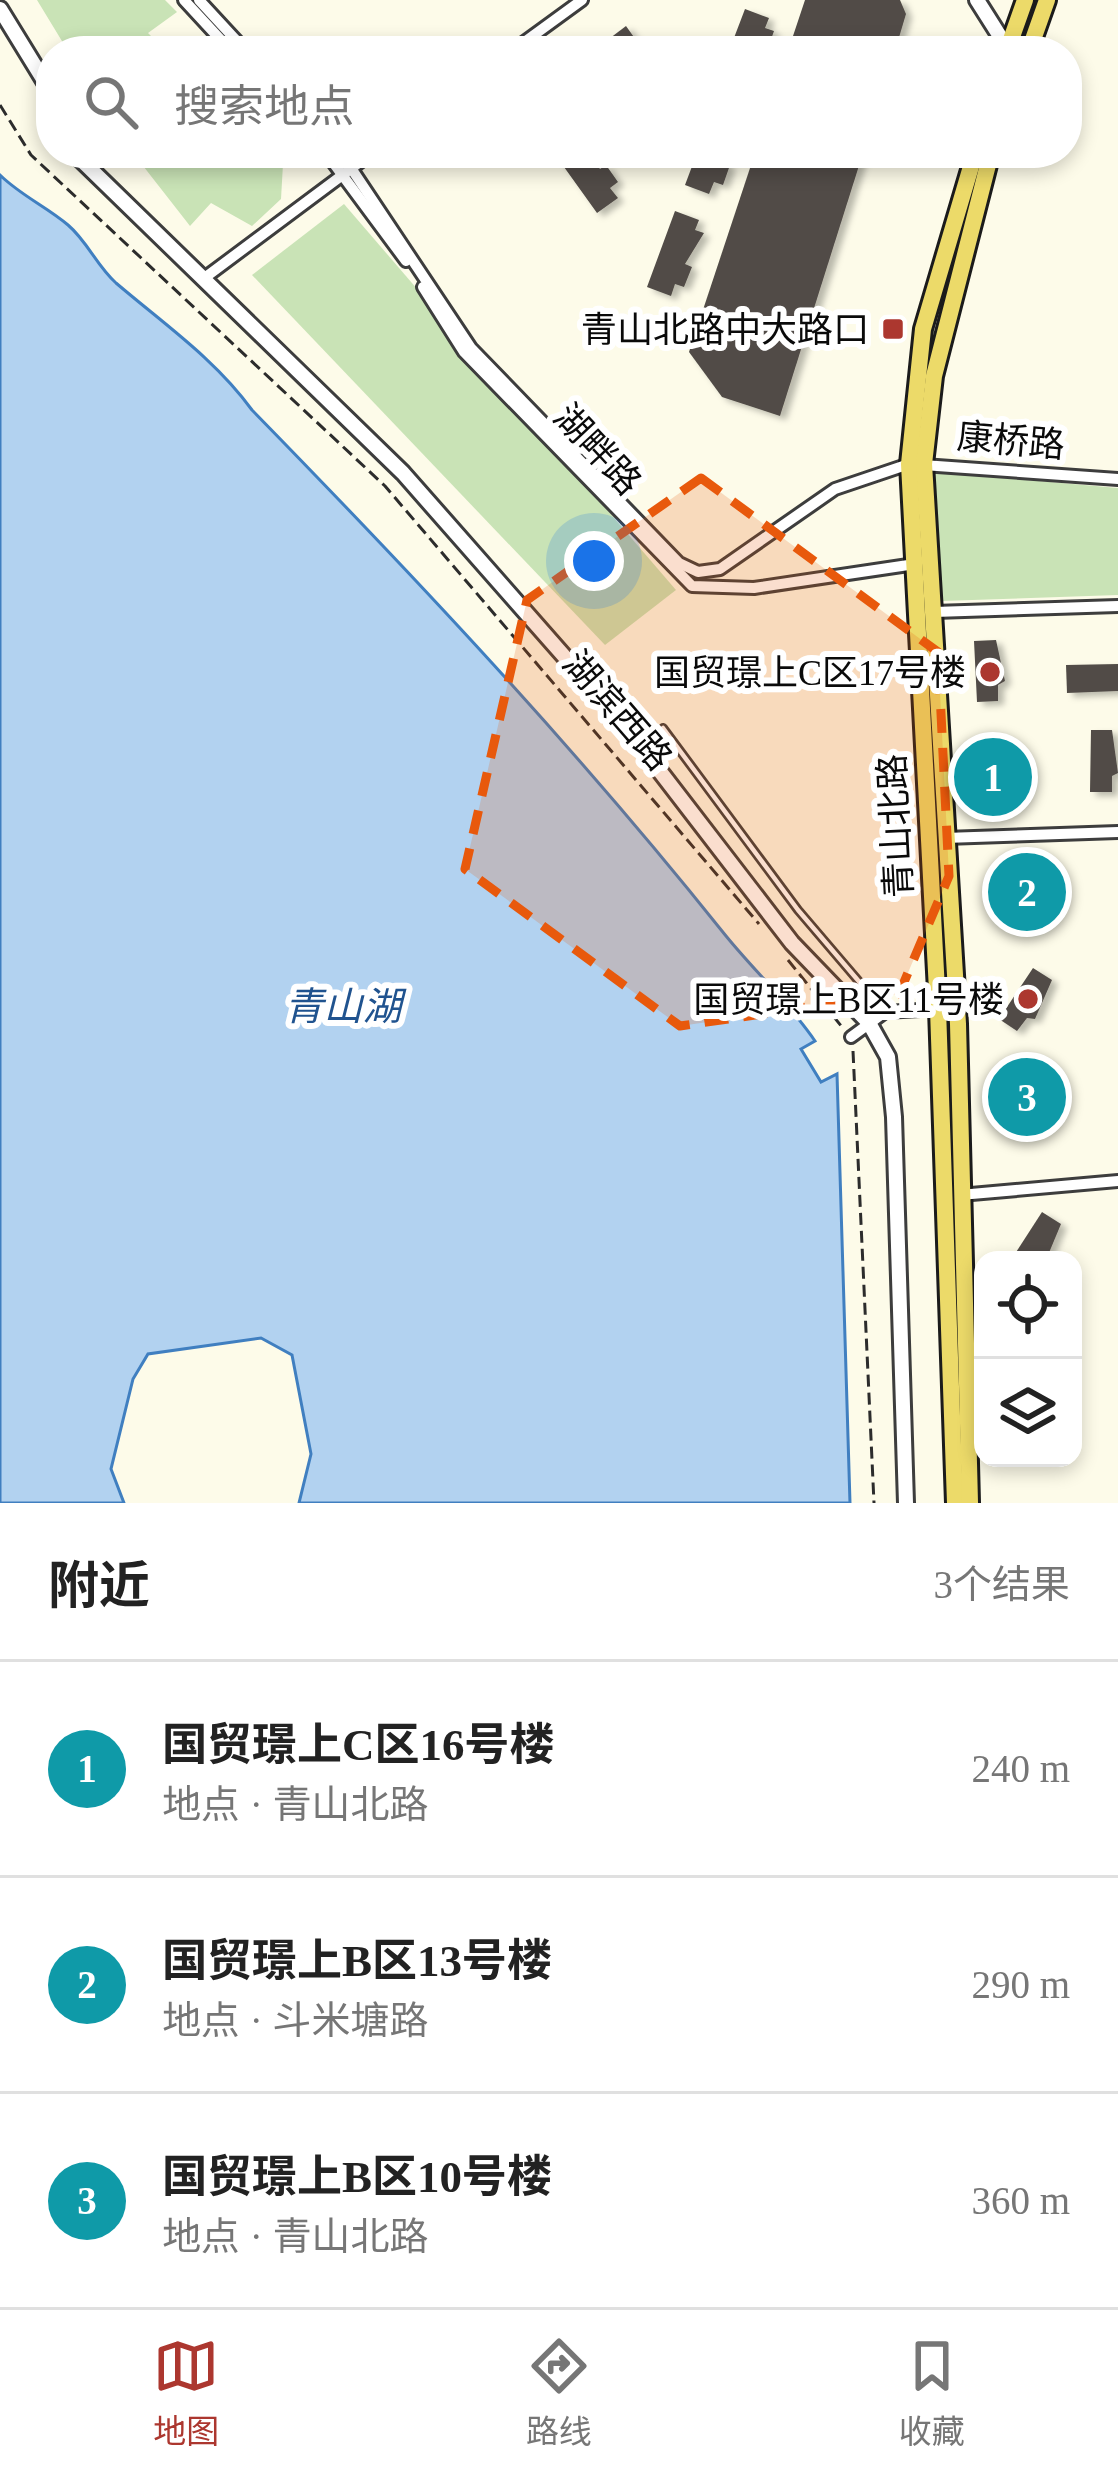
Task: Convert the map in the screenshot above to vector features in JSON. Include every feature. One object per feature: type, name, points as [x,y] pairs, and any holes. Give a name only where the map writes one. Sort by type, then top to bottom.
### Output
[{"type":"main road","points":[[1012,36],[1024,0]]},
{"type":"main road","points":[[1034,36],[1047,0]]},
{"type":"main road","name":"青山北路","points":[[955,1503],[922,563],[911,464],[923,329],[970,168]]},
{"type":"main road","name":"青山北路","points":[[911,464],[987,168]]},
{"type":"main road","name":"青山北路","points":[[922,563],[934,612],[958,1024],[970,1503]]},
{"type":"street","points":[[184,0],[217,36]]},
{"type":"street","points":[[199,0],[232,36]]},
{"type":"street","points":[[533,36],[582,0]]},
{"type":"street","points":[[977,0],[999,36]]},
{"type":"street","points":[[0,9],[36,68]]},
{"type":"street","name":"湖滨西路","points":[[89,168],[403,473],[622,722],[792,943],[869,1024],[887,1057],[894,1117],[906,1503]]},
{"type":"street","name":"湖畔路","points":[[346,168],[471,348],[679,563],[698,572],[720,569],[835,489],[911,464]]},
{"type":"street","points":[[203,279],[352,168]]},
{"type":"street","name":"湖畔路","points":[[349,170],[464,352],[692,586],[754,588],[922,563]]},
{"type":"street","name":"康桥路","points":[[911,464],[1118,479]]},
{"type":"street","points":[[934,612],[1118,606]]},
{"type":"street","points":[[945,838],[1118,832]]},
{"type":"street","points":[[850,1037],[885,1012],[938,1009]]},
{"type":"street","points":[[959,1196],[1118,1181]]},
{"type":"lane","points":[[663,728],[798,910],[885,1012]]},
{"type":"path","name":"湖滨西路","points":[[0,105],[36,160]]},
{"type":"path","name":"湖滨西路","points":[[45,168],[385,486],[761,926]]},
{"type":"path","points":[[776,945],[850,1037],[858,1087],[874,1503]]},
{"type":"highlighted area","points":[[701,478],[938,652],[949,876],[899,994],[680,1026],[465,869],[527,600]]},
{"type":"green space","points":[[37,0],[165,0],[177,12],[148,33],[151,36],[59,36]]},
{"type":"green space","points":[[145,168],[283,168],[281,199],[252,226],[211,203],[190,226]]},
{"type":"green space","points":[[344,204],[676,590],[605,645],[252,275]]},
{"type":"green space","points":[[935,472],[1118,488],[1118,595],[942,601]]},
{"type":"water","name":"青山湖","points":[[0,175],[68,225],[116,283],[205,358],[434,600],[610,796],[793,1012],[815,1041],[801,1049],[821,1082],[837,1074],[850,1503],[299,1503],[311,1454],[292,1355],[261,1338],[148,1354],[133,1379],[111,1469],[124,1503],[0,1503]]},
{"type":"building","points":[[805,0],[900,0],[906,14],[899,36],[793,36]]},
{"type":"building","points":[[745,9],[769,18],[765,28],[774,31],[772,36],[735,36]]},
{"type":"building","points":[[626,26],[633,36],[613,36]]},
{"type":"building","points":[[565,168],[608,168],[618,182],[610,188],[618,198],[597,213]]},
{"type":"building","points":[[691,168],[729,168],[723,185],[714,182],[709,194],[685,185]]},
{"type":"building","points":[[750,168],[858,168],[780,416],[722,397],[689,352]]},
{"type":"building","points":[[675,211],[699,220],[695,230],[704,233],[685,264],[692,267],[684,287],[675,284],[671,296],[647,287]]},
{"type":"building","name":"国贸璟上C区17号楼","points":[[996,640],[1005,681],[998,685],[998,701],[977,702],[974,641]]},
{"type":"building","points":[[1118,664],[1118,691],[1067,693],[1066,665]]},
{"type":"building","points":[[1091,730],[1112,730],[1118,773],[1112,776],[1112,792],[1090,792]]},
{"type":"building","points":[[1000,745],[1008,786],[1001,790],[1001,807],[979,807],[978,746]]},
{"type":"building","points":[[1032,860],[1051,872],[1034,911],[1026,910],[1016,924],[998,912]]},
{"type":"building","name":"国贸璟上B区11号楼","points":[[1033,968],[1052,980],[1035,1019],[1027,1018],[1017,1031],[999,1019]]},
{"type":"building","points":[[1033,1066],[1051,1078],[1035,1117],[1026,1115],[1017,1129],[999,1118]]},
{"type":"building","points":[[1042,1212],[1061,1224],[1050,1251],[1017,1251]]},
{"type":"place","name":"青山北路中大路口","points":[[893,329]]},
{"type":"place","name":"国贸璟上C区17号楼","points":[[990,672]]},
{"type":"place","name":"国贸璟上C区16号楼","points":[[993,777]]},
{"type":"place","name":"国贸璟上B区13号楼","points":[[1027,892]]},
{"type":"place","name":"国贸璟上B区11号楼","points":[[1028,999]]},
{"type":"place","name":"国贸璟上B区10号楼","points":[[1027,1097]]}]
